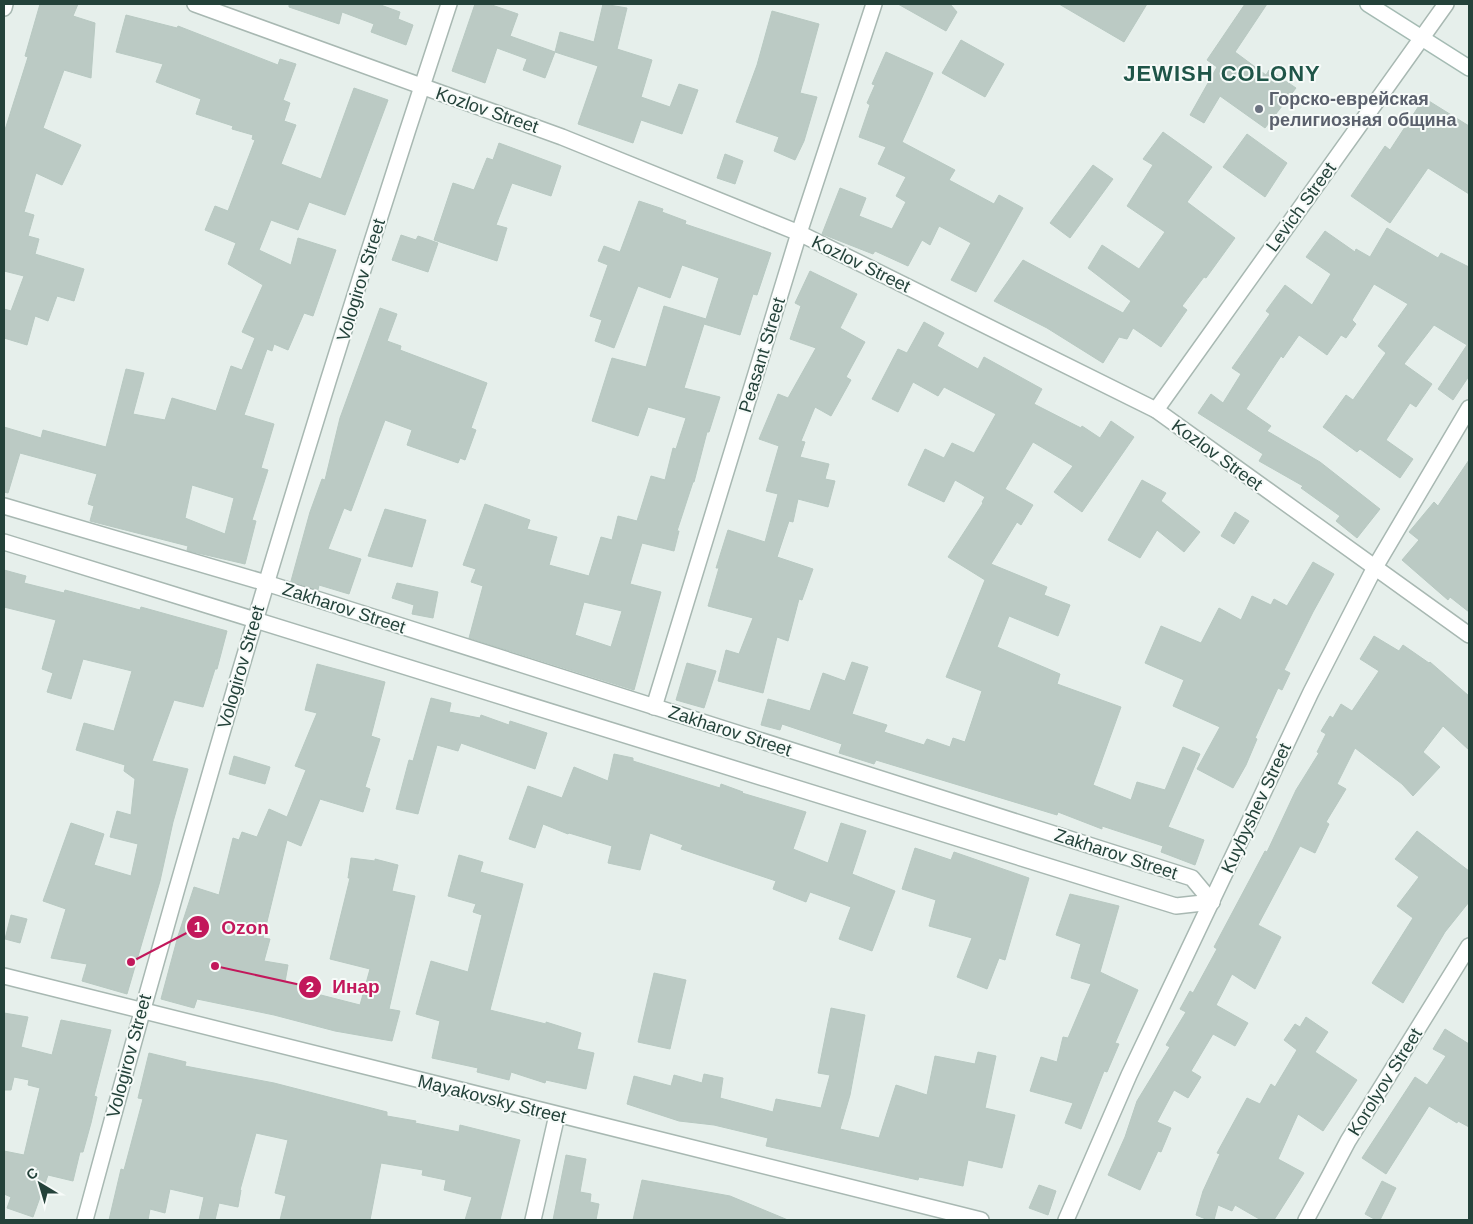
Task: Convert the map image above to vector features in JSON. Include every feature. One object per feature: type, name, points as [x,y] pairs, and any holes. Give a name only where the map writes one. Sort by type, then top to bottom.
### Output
[{"type":"street","points":[[4,8],[5,4]]},
{"type":"street","name":"Kozlov Street","points":[[195,4],[562,136],[799,233],[1156,410],[1374,569],[1469,635]]},
{"type":"street","name":"Vologirov Street","points":[[85,1220],[141,1012],[255,618],[449,4]]},
{"type":"street","name":"Peasant Street","points":[[654,707],[799,233],[874,4]]},
{"type":"street","points":[[1368,4],[1469,68]]},
{"type":"street","name":"Levich Street","points":[[1156,410],[1446,4]]},
{"type":"street","name":"Kuybyshev Street","points":[[1066,1220],[1130,1075],[1311,692],[1374,569],[1469,408]]},
{"type":"street","name":"Zakharov Street","points":[[4,506],[266,583],[1192,878],[1212,902]]},
{"type":"street","name":"Zakharov Street","points":[[4,542],[255,618],[1176,906],[1212,902]]},
{"type":"street","name":"Korolyov Street","points":[[1306,1220],[1348,1141],[1469,946]]},
{"type":"street","name":"Mayakovsky Street","points":[[4,976],[141,1012],[980,1220]]},
{"type":"street","points":[[533,1220],[557,1115]]},
{"type":"building","points":[[40,4],[78,4],[73,16],[95,23],[91,78],[64,70],[43,128],[81,145],[62,185],[36,173],[24,212],[34,215],[28,236],[39,239],[35,254],[84,269],[74,301],[57,296],[48,321],[35,316],[27,345],[4,338],[4,309],[11,311],[24,276],[4,271],[4,133],[28,57],[25,56]]},
{"type":"building","points":[[289,4],[378,4],[400,12],[398,19],[413,25],[406,45],[371,32],[374,24],[342,12],[339,24],[289,7]]},
{"type":"building","points":[[475,4],[489,4],[518,14],[510,36],[555,52],[545,78],[523,70],[527,59],[497,48],[485,83],[452,71]]},
{"type":"building","points":[[603,4],[627,8],[617,49],[652,60],[641,97],[670,107],[679,84],[698,90],[682,134],[641,120],[633,143],[578,124],[598,66],[555,52],[560,32],[594,42]]},
{"type":"building","points":[[898,4],[950,4],[957,12],[946,31]]},
{"type":"building","points":[[1059,4],[1147,4],[1124,42]]},
{"type":"building","points":[[1245,4],[1267,4],[1235,52],[1266,75],[1269,70],[1296,88],[1265,128],[1220,96],[1204,123],[1190,115],[1217,67],[1207,60]]},
{"type":"building","points":[[772,11],[819,24],[800,93],[817,97],[804,141],[795,160],[774,151],[779,137],[736,122],[757,65]]},
{"type":"building","points":[[126,15],[177,28],[178,26],[278,65],[280,59],[296,64],[283,100],[290,103],[284,121],[296,125],[281,164],[321,179],[354,88],[388,100],[345,215],[309,202],[298,230],[271,220],[259,250],[291,265],[298,238],[336,250],[313,316],[304,313],[288,350],[274,344],[272,351],[267,349],[244,415],[274,424],[261,468],[268,470],[252,520],[256,521],[245,564],[189,551],[187,550],[188,546],[90,521],[94,506],[88,504],[97,474],[20,453],[8,493],[4,492],[4,427],[41,438],[43,430],[106,447],[126,369],[144,373],[133,414],[165,420],[172,398],[216,411],[231,366],[242,370],[255,338],[242,332],[263,285],[228,264],[236,243],[205,230],[215,206],[228,211],[255,140],[252,139],[253,135],[232,129],[233,126],[196,114],[201,99],[156,82],[163,64],[116,52]],"holes":[[[192,485],[234,498],[225,534],[185,518]]]},
{"type":"building","points":[[961,40],[1004,64],[985,97],[942,73]]},
{"type":"building","points":[[886,52],[933,73],[902,142],[955,170],[949,180],[994,204],[999,195],[1023,208],[976,292],[951,280],[971,243],[939,226],[930,245],[922,240],[908,266],[875,251],[873,254],[822,234],[840,188],[866,198],[859,216],[892,229],[906,202],[896,196],[906,177],[878,164],[886,147],[859,137],[870,105],[867,103],[875,85],[872,84]]},
{"type":"building","points":[[1424,98],[1469,126],[1469,194],[1428,168],[1390,223],[1351,196],[1385,146],[1390,150]]},
{"type":"building","points":[[1163,132],[1212,167],[1187,202],[1235,238],[1206,278],[1204,277],[1182,306],[1187,310],[1161,347],[1133,328],[1127,339],[1119,337],[1103,363],[1047,328],[994,301],[1023,260],[1123,313],[1131,301],[1088,268],[1102,245],[1139,269],[1165,232],[1127,206],[1153,165],[1143,159]]},
{"type":"building","points":[[1247,134],[1287,163],[1265,197],[1223,167]]},
{"type":"building","points":[[499,143],[561,166],[551,196],[512,183],[496,225],[507,228],[497,261],[434,240],[453,183],[474,190],[487,158],[493,160]]},
{"type":"building","points":[[725,154],[743,161],[735,184],[717,178]]},
{"type":"building","points":[[1093,165],[1113,179],[1070,238],[1050,223]]},
{"type":"building","points":[[639,201],[663,209],[662,212],[686,221],[685,224],[771,253],[757,295],[753,294],[740,335],[704,324],[684,388],[720,397],[709,432],[707,432],[694,482],[677,531],[679,531],[674,551],[642,543],[630,584],[661,592],[634,690],[469,638],[483,586],[471,582],[476,569],[463,565],[485,504],[530,520],[527,529],[557,537],[549,565],[589,576],[601,537],[612,540],[618,516],[637,521],[651,476],[665,480],[673,448],[676,449],[686,418],[648,407],[638,436],[592,421],[612,358],[646,367],[664,306],[706,319],[719,278],[682,265],[670,298],[638,286],[614,348],[595,341],[602,320],[590,316],[608,265],[598,261],[604,246],[620,252]],"holes":[[[584,602],[622,611],[611,647],[575,635]]]},
{"type":"building","points":[[1387,228],[1438,258],[1441,253],[1469,267],[1469,376],[1453,400],[1438,389],[1467,345],[1434,325],[1404,364],[1432,384],[1416,407],[1410,403],[1386,440],[1413,459],[1400,478],[1360,449],[1357,452],[1323,427],[1346,395],[1353,400],[1386,353],[1378,346],[1408,304],[1374,284],[1352,320],[1356,324],[1346,338],[1341,335],[1327,355],[1299,335],[1283,358],[1281,356],[1246,409],[1271,426],[1267,431],[1320,462],[1380,509],[1357,538],[1336,521],[1340,516],[1301,488],[1303,486],[1259,461],[1263,454],[1198,413],[1211,394],[1223,403],[1241,374],[1232,368],[1270,314],[1266,311],[1285,285],[1312,305],[1331,274],[1306,257],[1325,231],[1355,252],[1356,249],[1370,257]]},
{"type":"building","points":[[401,235],[416,240],[418,236],[438,243],[428,272],[392,260]]},
{"type":"building","points":[[810,271],[857,294],[840,328],[865,342],[846,377],[851,380],[831,416],[815,407],[801,441],[805,442],[800,457],[829,464],[825,479],[835,481],[828,507],[798,499],[793,522],[789,521],[777,557],[813,569],[802,600],[799,599],[788,641],[777,637],[763,693],[718,681],[726,650],[739,654],[753,618],[708,606],[719,568],[716,568],[728,530],[765,542],[778,494],[766,491],[779,446],[759,439],[778,394],[788,398],[816,348],[790,339],[801,306],[795,303]]},
{"type":"building","points":[[380,308],[397,314],[387,341],[401,346],[400,350],[487,383],[471,428],[476,430],[465,460],[460,458],[458,463],[407,445],[412,430],[385,420],[351,511],[344,508],[328,549],[361,559],[349,594],[319,585],[318,590],[291,581],[310,512],[322,479],[325,480],[340,418]]},
{"type":"building","points":[[924,322],[944,333],[937,346],[978,369],[984,357],[1042,389],[1034,404],[1081,428],[1082,426],[1100,438],[1111,421],[1134,437],[1082,512],[1054,492],[1073,466],[1033,442],[1005,489],[1033,505],[1021,525],[1017,522],[991,564],[1047,587],[1044,595],[1070,605],[1058,636],[1009,616],[997,647],[1060,674],[1057,684],[1121,707],[1093,785],[1131,800],[1137,782],[1165,790],[1183,747],[1200,754],[1168,827],[1204,840],[1195,865],[1161,852],[1163,846],[1102,826],[1102,829],[1058,812],[1057,815],[876,760],[874,764],[839,753],[842,744],[782,724],[780,730],[761,725],[768,699],[810,711],[823,673],[845,681],[852,662],[868,667],[852,714],[887,725],[884,732],[924,745],[927,739],[950,747],[953,738],[965,742],[982,691],[946,677],[985,580],[948,557],[985,497],[955,480],[944,502],[908,485],[925,449],[944,458],[952,443],[974,453],[996,414],[944,387],[938,396],[913,382],[898,412],[872,399],[898,349],[907,353]]},
{"type":"building","points":[[1469,460],[1469,612],[1450,597],[1448,600],[1402,560],[1419,540],[1409,532],[1434,502],[1438,506]]},
{"type":"building","points":[[1142,480],[1166,493],[1161,501],[1200,532],[1184,552],[1157,530],[1140,558],[1108,540]]},
{"type":"building","points":[[385,509],[426,520],[412,567],[368,556]]},
{"type":"building","points":[[1235,512],[1249,521],[1234,544],[1221,536]]},
{"type":"building","points":[[1313,562],[1334,574],[1284,670],[1290,673],[1282,690],[1278,688],[1255,738],[1257,739],[1246,765],[1233,788],[1197,769],[1220,727],[1173,706],[1184,680],[1145,663],[1161,626],[1201,643],[1219,608],[1241,620],[1252,596],[1271,605],[1274,599],[1287,606]]},
{"type":"building","points":[[4,570],[26,576],[24,583],[64,593],[65,590],[140,610],[141,607],[227,631],[217,669],[215,669],[203,707],[174,700],[152,761],[188,769],[173,822],[160,881],[127,994],[82,981],[87,964],[51,958],[66,909],[43,901],[71,823],[104,834],[94,865],[131,876],[138,844],[110,837],[117,811],[131,815],[135,779],[124,771],[125,765],[76,750],[84,723],[114,731],[132,671],[83,659],[71,699],[47,692],[53,673],[42,669],[56,620],[4,607]]},
{"type":"building","points":[[397,583],[438,592],[433,618],[412,614],[414,605],[392,598]]},
{"type":"building","points":[[1374,636],[1399,651],[1403,645],[1430,662],[1469,696],[1469,750],[1443,726],[1423,752],[1440,767],[1413,796],[1402,784],[1355,748],[1337,784],[1346,789],[1326,822],[1329,824],[1315,853],[1300,846],[1258,925],[1281,937],[1255,989],[1232,974],[1216,1005],[1248,1023],[1235,1046],[1213,1034],[1191,1071],[1201,1077],[1188,1098],[1174,1090],[1157,1122],[1171,1128],[1161,1152],[1158,1151],[1140,1190],[1108,1175],[1125,1137],[1137,1101],[1170,1047],[1166,1045],[1186,1012],[1180,1009],[1190,991],[1193,993],[1217,949],[1214,947],[1265,851],[1267,852],[1296,790],[1319,753],[1317,752],[1326,734],[1321,731],[1330,716],[1333,718],[1341,704],[1352,711],[1379,671],[1360,659]]},
{"type":"building","points":[[687,663],[716,671],[704,708],[676,700]]},
{"type":"building","points":[[317,664],[385,682],[371,736],[380,739],[365,787],[370,789],[363,812],[320,799],[301,846],[287,840],[263,938],[270,939],[264,961],[288,965],[285,982],[314,990],[313,993],[360,1005],[370,969],[330,959],[350,878],[348,878],[351,858],[375,861],[375,859],[398,865],[392,891],[415,896],[389,1009],[400,1011],[392,1041],[335,1031],[274,1015],[197,999],[194,1008],[161,999],[194,887],[219,895],[233,838],[239,840],[242,832],[257,837],[269,809],[287,817],[306,770],[295,766],[317,713],[305,710]]},
{"type":"building","points":[[431,698],[451,703],[449,712],[480,718],[481,715],[509,725],[510,721],[547,733],[535,769],[461,743],[458,751],[437,745],[418,814],[396,809],[409,760],[413,761]]},
{"type":"building","points":[[614,754],[633,758],[633,761],[720,788],[721,784],[742,793],[806,812],[793,849],[828,863],[841,823],[866,831],[852,874],[895,891],[872,951],[839,939],[851,907],[810,892],[806,902],[773,889],[776,881],[681,849],[683,845],[650,833],[640,870],[608,863],[612,846],[568,834],[543,824],[535,848],[509,839],[528,786],[562,798],[574,767],[608,781]]},
{"type":"building","points":[[234,756],[270,767],[265,784],[229,774]]},
{"type":"building","points":[[1417,831],[1469,871],[1469,902],[1445,932],[1403,1003],[1372,983],[1413,918],[1397,906],[1419,877],[1395,859]]},
{"type":"building","points":[[915,848],[951,860],[954,852],[1029,878],[1005,960],[999,958],[987,989],[957,977],[972,938],[929,926],[936,900],[902,889]]},
{"type":"building","points":[[459,855],[483,862],[480,872],[523,884],[490,1010],[546,1024],[546,1022],[581,1033],[577,1049],[594,1053],[586,1089],[546,1080],[545,1083],[511,1072],[509,1080],[477,1072],[478,1068],[432,1058],[440,1021],[416,1014],[431,961],[468,972],[482,915],[473,912],[476,904],[448,896]]},
{"type":"building","points":[[1070,894],[1119,906],[1100,972],[1138,990],[1115,1043],[1119,1044],[1107,1072],[1104,1071],[1081,1129],[1065,1123],[1073,1103],[1030,1091],[1041,1057],[1057,1062],[1063,1037],[1068,1038],[1091,984],[1071,978],[1081,944],[1056,935]]},
{"type":"building","points":[[11,915],[27,919],[20,943],[5,939]]},
{"type":"building","points":[[654,973],[686,980],[670,1049],[638,1042]]},
{"type":"building","points":[[831,1008],[865,1015],[850,1095],[840,1129],[879,1138],[896,1085],[927,1095],[935,1056],[975,1064],[978,1052],[996,1056],[985,1108],[1015,1115],[1002,1168],[968,1160],[963,1186],[919,1177],[918,1180],[766,1146],[768,1138],[714,1125],[679,1121],[627,1104],[634,1076],[671,1086],[674,1075],[702,1083],[704,1074],[723,1078],[720,1098],[773,1112],[776,1099],[821,1108],[830,1075],[818,1073]]},
{"type":"building","points":[[4,1013],[28,1017],[21,1047],[52,1055],[61,1020],[111,1030],[94,1096],[97,1097],[91,1123],[83,1152],[80,1152],[73,1181],[48,1175],[33,1217],[7,1208],[11,1197],[4,1194],[4,1151],[24,1155],[40,1088],[28,1085],[29,1080],[14,1077],[11,1090],[4,1090]]},
{"type":"building","points":[[1306,1017],[1328,1032],[1315,1052],[1357,1080],[1323,1131],[1298,1114],[1278,1159],[1304,1173],[1274,1220],[1261,1220],[1235,1205],[1232,1211],[1218,1205],[1214,1220],[1208,1220],[1196,1215],[1203,1191],[1220,1154],[1217,1153],[1247,1098],[1260,1104],[1271,1084],[1275,1087],[1297,1050],[1284,1040],[1295,1024],[1300,1027]]},
{"type":"building","points":[[1445,1029],[1469,1044],[1469,1127],[1458,1121],[1457,1123],[1429,1106],[1386,1174],[1362,1158],[1415,1077],[1427,1085],[1446,1056],[1433,1049]]},
{"type":"building","points":[[149,1053],[186,1062],[185,1066],[274,1083],[387,1112],[387,1116],[416,1121],[415,1123],[459,1132],[460,1125],[520,1140],[500,1220],[465,1220],[472,1197],[444,1190],[446,1180],[422,1175],[423,1170],[381,1163],[370,1220],[280,1220],[286,1196],[275,1193],[288,1140],[256,1133],[240,1190],[238,1207],[219,1203],[215,1220],[199,1220],[204,1197],[170,1189],[165,1213],[150,1209],[148,1220],[109,1220],[121,1169],[124,1170],[143,1099],[138,1098]]},
{"type":"building","points":[[566,1155],[586,1159],[580,1192],[591,1194],[590,1202],[599,1204],[596,1220],[553,1220]]},
{"type":"building","points":[[642,1180],[730,1196],[788,1220],[633,1220]]},
{"type":"building","points":[[1382,1181],[1396,1188],[1380,1220],[1376,1220],[1365,1214]]},
{"type":"building","points":[[1039,1185],[1056,1191],[1048,1215],[1029,1208]]},
{"type":"place","name":"Горско-еврейская религиозная община","points":[[1259,109]]},
{"type":"place","name":"Ozon","points":[[131,962]]},
{"type":"place","name":"Инар","points":[[215,966]]},
{"type":"district","name":"JEWISH COLONY","points":[[1222,73]]}]
